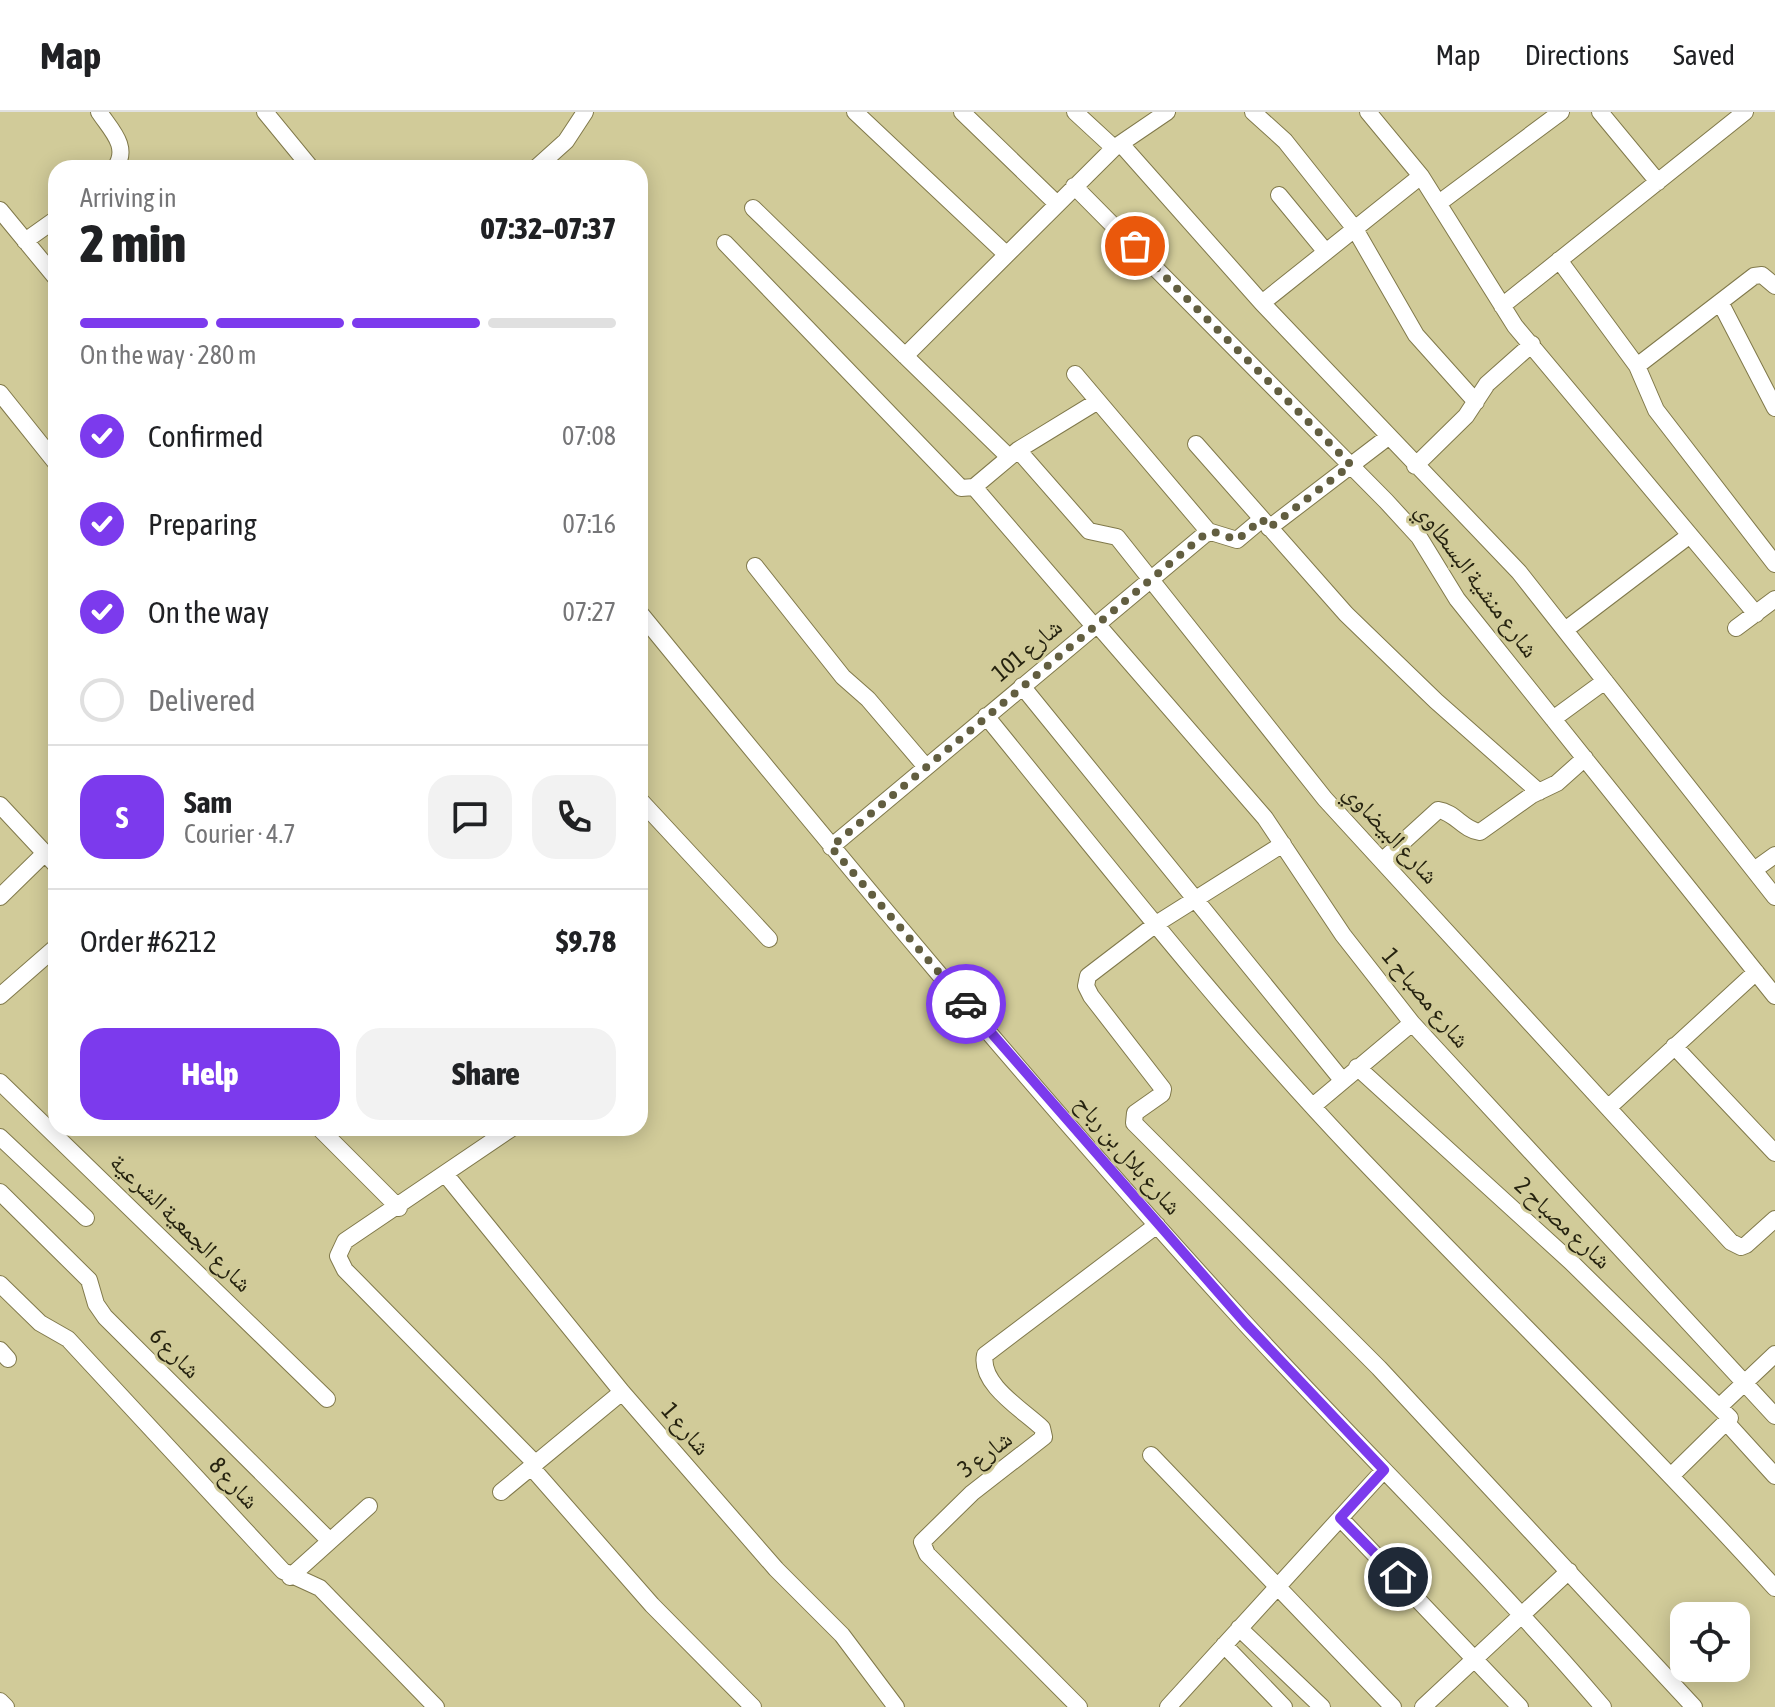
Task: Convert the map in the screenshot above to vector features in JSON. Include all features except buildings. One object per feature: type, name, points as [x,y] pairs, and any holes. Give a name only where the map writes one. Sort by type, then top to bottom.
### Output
[{"type":"street","points":[[99,112],[121,143],[121,160]]},
{"type":"street","points":[[265,112],[304,160]]},
{"type":"street","points":[[855,112],[1006,254]]},
{"type":"street","points":[[962,112],[1057,204]]},
{"type":"street","points":[[1075,112],[1117,146],[1415,466],[1499,549],[1775,897]]},
{"type":"street","points":[[905,356],[1074,186],[1117,146],[1167,112]]},
{"type":"street","points":[[1253,112],[1285,141],[1355,229],[1416,335],[1476,402]]},
{"type":"street","points":[[1368,112],[1421,176],[1502,306],[1756,614]]},
{"type":"street","points":[[1439,203],[1561,112]]},
{"type":"street","points":[[1600,112],[1658,182]]},
{"type":"street","points":[[1502,306],[1745,112]]},
{"type":"street","points":[[546,160],[560,148],[579,115]]},
{"type":"street","points":[[1262,303],[1421,176]]},
{"type":"street","name":"شارع منشية البسطاوي","points":[[1074,186],[1419,537],[1457,599],[1775,996]]},
{"type":"street","points":[[1279,195],[1326,252]]},
{"type":"street","name":"شارع البيضاوي","points":[[753,208],[905,356],[1014,454],[1089,531],[1117,537],[1306,775],[1731,1242],[1741,1247],[1775,1219]]},
{"type":"street","points":[[0,210],[48,268]]},
{"type":"street","points":[[25,241],[48,225]]},
{"type":"street","name":"شارع مصباح 1","points":[[725,243],[961,488],[974,487],[1240,789],[1283,844],[1343,935],[1412,1023],[1775,1416]]},
{"type":"street","points":[[1559,260],[1637,366],[1656,410],[1775,564]]},
{"type":"street","points":[[1637,366],[1754,276],[1762,275],[1775,286]]},
{"type":"street","points":[[1720,302],[1775,408]]},
{"type":"street","points":[[1415,466],[1476,402],[1487,384],[1532,344]]},
{"type":"street","points":[[1075,374],[1209,532],[1237,540],[1265,524],[1388,437]]},
{"type":"street","points":[[0,393],[48,453]]},
{"type":"street","points":[[974,487],[1014,454],[1098,401]]},
{"type":"street","points":[[1196,444],[1346,614],[1436,701],[1539,792]]},
{"type":"street","name":"شارع 101","points":[[831,847],[1149,578],[1209,532]]},
{"type":"street","points":[[1565,630],[1690,535]]},
{"type":"street","points":[[755,566],[843,677],[868,699],[926,767]]},
{"type":"street","points":[[1736,628],[1775,599]]},
{"type":"street","name":"شارع بلال بن رباح","points":[[648,623],[831,847],[1157,1225],[1384,1470],[1523,1614],[1602,1706]]},
{"type":"street","points":[[1553,719],[1605,681]]},
{"type":"street","points":[[1022,686],[1342,1080]]},
{"type":"street","points":[[986,716],[1156,924],[1313,1106],[1672,1475],[1775,1588]]},
{"type":"street","points":[[1382,861],[1438,810],[1447,812],[1468,829],[1480,832],[1557,783],[1585,758]]},
{"type":"street","points":[[0,805],[48,857]]},
{"type":"street","points":[[648,809],[769,939]]},
{"type":"street","points":[[1283,844],[1156,924],[1095,967],[1086,986],[1163,1089],[1162,1094],[1135,1113],[1134,1123],[1379,1368],[1694,1707]]},
{"type":"street","points":[[1754,870],[1775,855]]},
{"type":"street","points":[[0,897],[48,861]]},
{"type":"street","points":[[0,996],[48,954]]},
{"type":"street","points":[[1609,1107],[1756,972]]},
{"type":"street","points":[[1313,1106],[1412,1023]]},
{"type":"street","points":[[1674,1046],[1775,1153]]},
{"type":"street","name":"شارع مصباح 2","points":[[1357,1067],[1570,1261],[1725,1417],[1775,1476]]},
{"type":"street","name":"شارع الجمعية الشرعية","points":[[0,1082],[48,1129]]},
{"type":"street","name":"شارع الجمعية الشرعية","points":[[56,1136],[327,1399]]},
{"type":"street","points":[[327,1136],[399,1208]]},
{"type":"street","points":[[501,1136],[399,1208],[345,1241],[338,1256],[345,1270],[534,1466],[652,1605],[753,1707]]},
{"type":"street","points":[[0,1137],[86,1218]]},
{"type":"street","name":"شارع 1","points":[[446,1175],[622,1392],[776,1569],[842,1635],[896,1707]]},
{"type":"street","name":"شارع 6","points":[[0,1192],[89,1280],[96,1304],[105,1317],[330,1541]]},
{"type":"street","name":"شارع 3","points":[[1079,1707],[927,1554],[922,1542],[972,1493],[1044,1437],[1042,1428],[993,1383],[983,1365],[985,1355],[1157,1225]]},
{"type":"street","name":"شارع 8","points":[[0,1284],[40,1323],[68,1339],[290,1577],[320,1588],[436,1707]]},
{"type":"street","points":[[1672,1475],[1725,1417],[1744,1382],[1773,1358]]},
{"type":"street","points":[[501,1492],[622,1392]]},
{"type":"street","points":[[1151,1455],[1393,1707]]},
{"type":"street","points":[[1168,1707],[1384,1470]]},
{"type":"street","points":[[290,1577],[369,1506]]},
{"type":"street","points":[[1340,1518],[1476,1657],[1520,1707]]},
{"type":"street","points":[[1423,1707],[1569,1571]]},
{"type":"street","points":[[1239,1628],[1322,1707]]},
{"type":"street","points":[[1224,1645],[1284,1707]]},
{"type":"street","points":[[0,1701],[6,1707]]},
{"type":"way so far","points":[[966,1004],[831,847],[1204,535],[1214,532],[1237,540],[1262,519],[1269,528],[1351,465],[1135,246]]},
{"type":"route","points":[[966,1004],[1245,1323],[1384,1470],[1340,1518],[1398,1577]]}]
